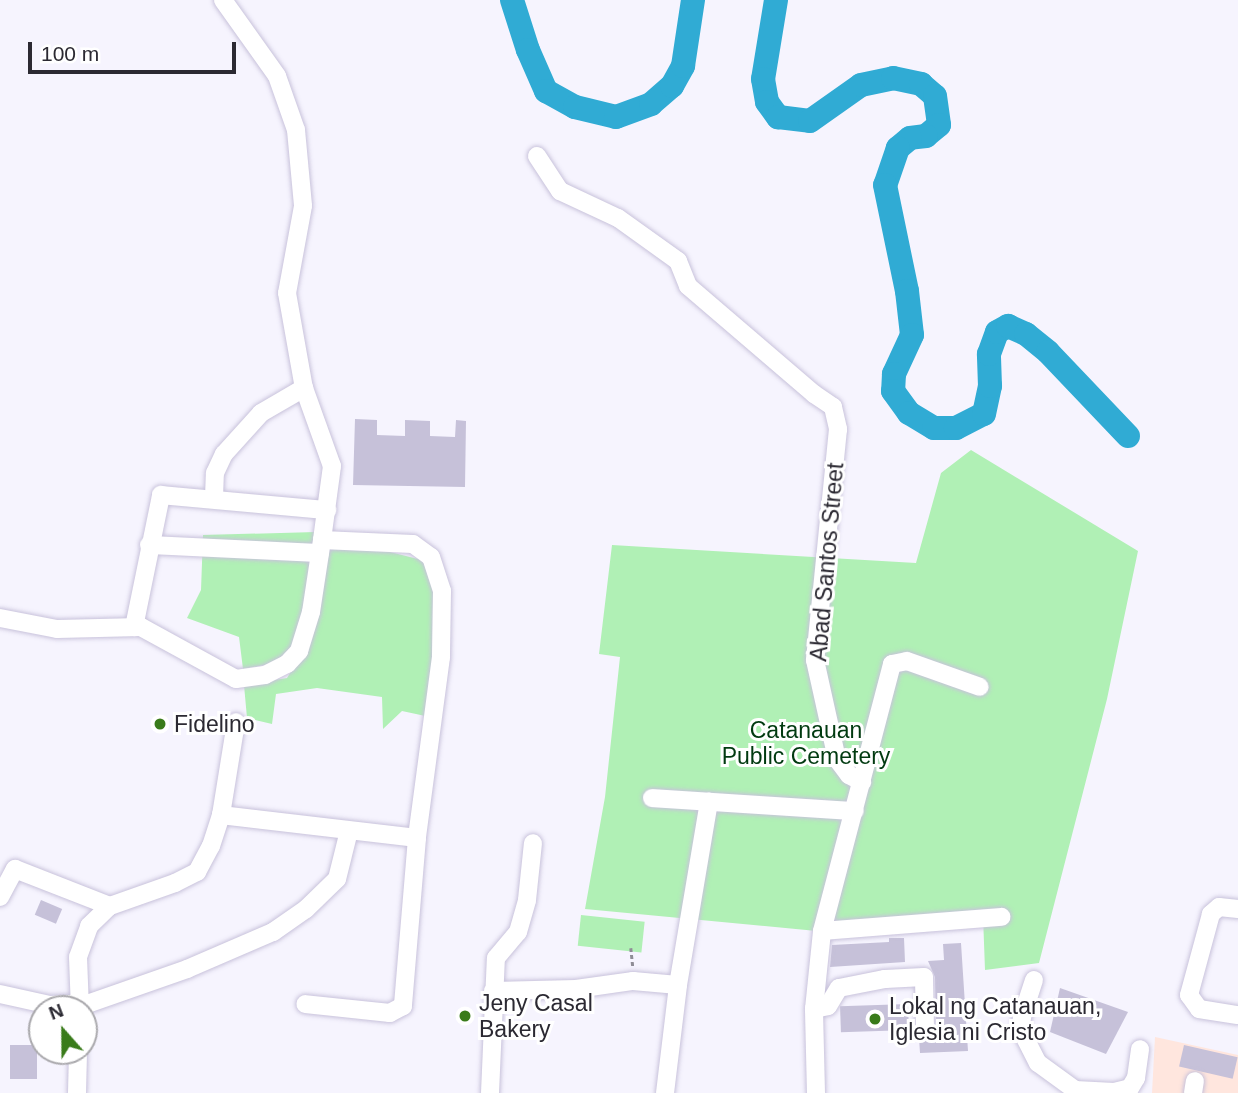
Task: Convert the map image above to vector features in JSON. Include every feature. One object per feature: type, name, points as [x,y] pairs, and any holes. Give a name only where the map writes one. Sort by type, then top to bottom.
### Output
[{"type":"street","points":[[0,618],[57,629],[141,627],[236,679],[265,675],[287,664],[299,651],[310,612],[332,466],[304,388],[287,293],[303,206],[296,130],[277,76],[223,0]]},
{"type":"street","name":"Abad Santos Street","points":[[537,156],[561,191],[618,218],[678,261],[688,286],[814,394],[834,407],[838,429],[815,660],[837,759],[849,775],[862,782]]},
{"type":"street","points":[[214,498],[215,473],[224,454],[261,413],[304,388]]},
{"type":"street","points":[[135,627],[149,545],[161,495],[327,510]]},
{"type":"street","points":[[149,545],[413,544],[431,557],[438,573],[442,591],[441,657],[417,838],[403,1006],[390,1013],[305,1004]]},
{"type":"street","points":[[816,1093],[814,1009],[822,932],[892,664],[907,661],[981,687]]},
{"type":"street","points":[[80,995],[78,957],[89,926],[110,906],[197,872],[221,815],[236,722]]},
{"type":"street","points":[[652,798],[855,811]]},
{"type":"street","points":[[665,1093],[678,985],[709,802]]},
{"type":"street","points":[[221,815],[417,838]]},
{"type":"street","points":[[98,1001],[187,969],[274,932],[306,909],[337,879],[349,831]]},
{"type":"street","points":[[490,1093],[496,958],[518,932],[527,900],[533,843]]},
{"type":"street","points":[[0,897],[15,869],[110,906]]},
{"type":"street","points":[[1238,909],[1219,907],[1211,914],[1189,995],[1199,1009],[1238,1015]]},
{"type":"street","points":[[822,932],[1000,917]]},
{"type":"street","points":[[814,1009],[828,1006],[839,988],[885,979],[923,978],[925,1028]]},
{"type":"street","points":[[1034,980],[1021,1016],[1021,1030],[1038,1063],[1075,1092],[1130,1088],[1136,1078],[1140,1049]]},
{"type":"street","points":[[494,991],[576,989],[633,981],[678,985]]},
{"type":"street","points":[[0,993],[28,1000]]},
{"type":"street","points":[[77,1093],[78,1065]]},
{"type":"shaded area","points":[[1155,1037],[1238,1055],[1238,1093],[1152,1093]]},
{"type":"green space","name":"Catanauan Public Cemetery","points":[[971,450],[1138,551],[1107,699],[1039,963],[985,970],[983,916],[827,932],[585,909],[605,797],[620,657],[599,654],[612,545],[916,563],[941,473]]},
{"type":"green space","points":[[316,532],[299,651],[275,663],[243,669],[239,637],[187,618],[201,590],[203,535]]},
{"type":"green space","points":[[326,545],[378,549],[426,561],[438,593],[430,717],[402,711],[383,729],[382,697],[317,688],[276,694],[272,724],[247,718],[244,685],[287,678],[309,642]]},
{"type":"green space","points":[[581,915],[645,922],[641,953],[578,946]]},
{"type":"building","points":[[355,419],[377,420],[377,435],[405,436],[405,420],[430,421],[430,436],[455,437],[456,420],[466,421],[465,487],[353,485]]},
{"type":"building","points":[[41,900],[62,909],[56,924],[35,915]]},
{"type":"building","points":[[889,938],[904,938],[905,962],[830,967],[832,945],[889,942]]},
{"type":"building","points":[[961,943],[968,1051],[920,1053],[919,1038],[930,1038],[936,1028],[935,977],[928,961],[944,960],[943,944]]},
{"type":"building","points":[[1060,988],[1128,1012],[1106,1054],[1050,1032]]},
{"type":"building","name":"Lokal ng Catanauan, Iglesia ni Cristo","points":[[908,1004],[909,1030],[841,1032],[840,1006]]},
{"type":"building","points":[[10,1045],[28,1045],[28,1065],[37,1065],[37,1079],[10,1079]]},
{"type":"building","points":[[1184,1045],[1238,1057],[1233,1079],[1179,1066]]},
{"type":"waterway","points":[[512,0],[528,50],[546,91],[575,107],[616,117],[651,104],[672,86],[683,66],[693,0]]},
{"type":"waterway","points":[[776,0],[763,79],[767,102],[778,117],[810,121],[861,85],[893,78],[921,84],[935,96],[939,125],[926,136],[910,138],[898,148],[885,185],[907,291],[912,335],[894,374],[893,391],[909,413],[934,428],[956,428],[984,414],[990,386],[989,354],[997,332],[1008,326],[1026,334],[1048,352],[1128,436]]},
{"type":"place","name":"Fidelino","points":[[160,724]]},
{"type":"place","name":"Jeny Casal Bakery","points":[[465,1016]]},
{"type":"place","name":"Lokal ng Catanauan, Iglesia ni Cristo","points":[[875,1019]]}]
